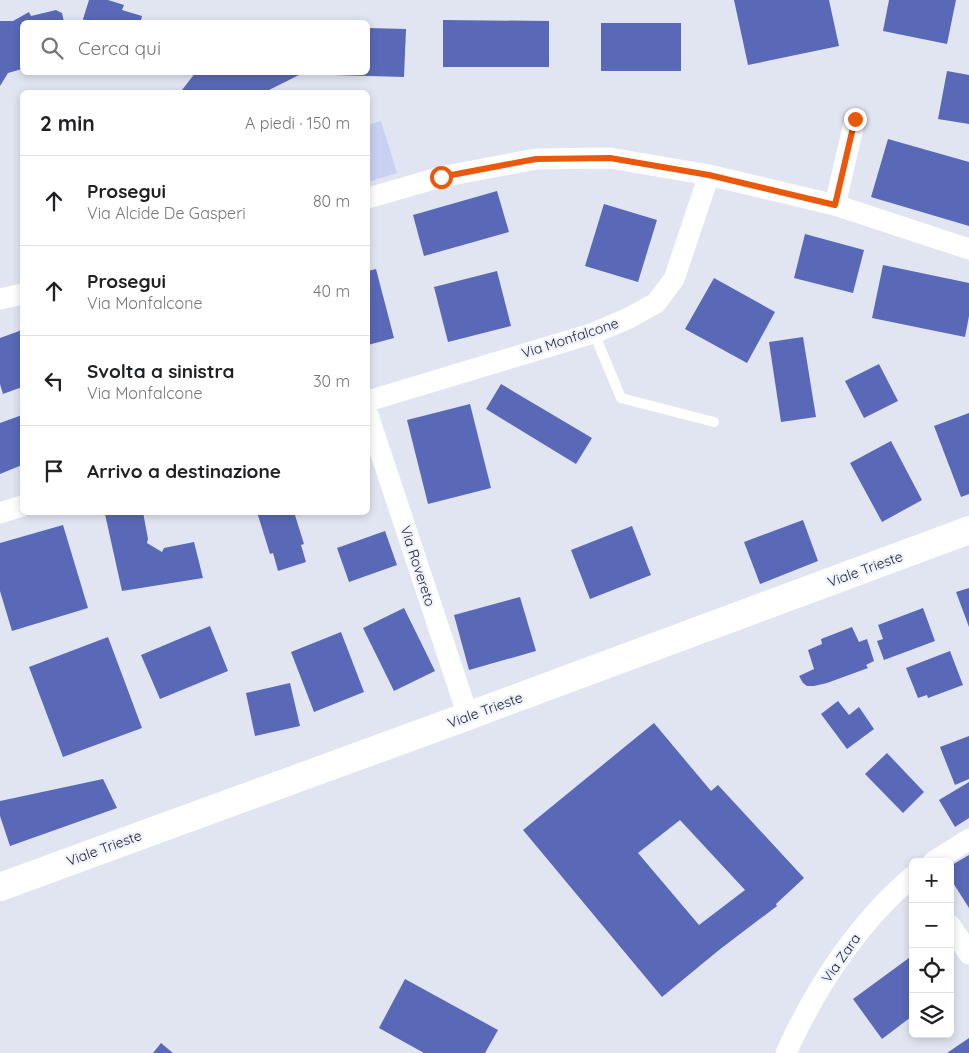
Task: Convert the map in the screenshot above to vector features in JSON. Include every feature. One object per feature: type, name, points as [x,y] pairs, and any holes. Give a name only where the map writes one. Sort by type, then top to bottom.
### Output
[{"type":"main road","name":"Viale Trieste","points":[[0,887],[969,530]]},
{"type":"street","points":[[835,205],[855,119]]},
{"type":"street","points":[[370,197],[441,177],[536,159],[610,158],[709,175],[835,205],[969,250]]},
{"type":"street","name":"Via Monfalcone","points":[[370,400],[594,333],[656,304],[674,279],[709,175]]},
{"type":"street","points":[[0,299],[20,294]]},
{"type":"street","name":"Via Rovereto","points":[[370,421],[468,716]]},
{"type":"street","points":[[0,513],[20,507]]},
{"type":"street","points":[[939,858],[969,839]]},
{"type":"street","name":"Via Zara","points":[[786,1053],[801,1020],[831,970],[853,939],[878,909],[909,880]]},
{"type":"street","points":[[954,931],[969,954]]},
{"type":"lane","points":[[594,333],[621,398],[714,422]]},
{"type":"shaded area","points":[[381,121],[397,173],[370,181],[370,124]]},
{"type":"building","points":[[89,0],[108,0],[124,5],[122,10],[142,16],[141,20],[83,19]]},
{"type":"building","points":[[734,0],[829,0],[839,46],[748,65]]},
{"type":"building","points":[[889,0],[956,0],[947,44],[883,31]]},
{"type":"building","points":[[56,10],[62,13],[64,20],[20,20],[20,70],[8,73],[0,86],[0,21],[13,21],[29,12],[31,16]]},
{"type":"building","points":[[443,20],[549,21],[549,67],[443,67]]},
{"type":"building","points":[[601,23],[681,23],[681,71],[601,71]]},
{"type":"building","points":[[370,28],[406,29],[404,77],[334,75],[370,75]]},
{"type":"building","points":[[947,71],[969,75],[969,124],[938,119]]},
{"type":"building","points":[[194,75],[299,75],[269,90],[182,90]]},
{"type":"building","points":[[888,139],[969,162],[969,226],[871,197]]},
{"type":"building","points":[[497,191],[509,232],[424,256],[413,215]]},
{"type":"building","points":[[604,204],[657,220],[638,282],[585,266]]},
{"type":"building","points":[[805,234],[864,250],[853,293],[794,278]]},
{"type":"building","points":[[883,265],[969,283],[969,316],[965,337],[872,318]]},
{"type":"building","points":[[376,269],[394,338],[370,344],[370,270]]},
{"type":"building","points":[[497,271],[511,326],[448,342],[434,287]]},
{"type":"building","points":[[714,278],[775,312],[747,363],[685,329]]},
{"type":"building","points":[[20,331],[20,388],[3,394],[0,384],[0,338]]},
{"type":"building","points":[[803,337],[816,417],[781,422],[769,342]]},
{"type":"building","points":[[879,364],[898,401],[864,418],[845,381]]},
{"type":"building","points":[[501,384],[592,438],[576,464],[486,409]]},
{"type":"building","points":[[470,404],[491,488],[428,504],[407,420]]},
{"type":"building","points":[[969,413],[969,494],[961,497],[934,426]]},
{"type":"building","points":[[20,416],[20,466],[0,474],[0,423]]},
{"type":"building","points":[[891,441],[922,500],[882,522],[850,463]]},
{"type":"building","points":[[105,515],[144,515],[147,543],[162,552],[164,548],[194,542],[203,578],[122,591]]},
{"type":"building","points":[[258,515],[295,515],[304,544],[301,545],[306,562],[278,571],[273,553],[270,554]]},
{"type":"building","points":[[803,520],[818,561],[760,584],[744,542]]},
{"type":"building","points":[[63,525],[88,608],[12,631],[0,591],[0,543]]},
{"type":"building","points":[[632,526],[651,575],[590,599],[571,550]]},
{"type":"building","points":[[385,531],[397,565],[349,582],[337,548]]},
{"type":"building","points":[[969,588],[969,627],[956,592]]},
{"type":"building","points":[[520,597],[536,651],[469,670],[454,615]]},
{"type":"building","points":[[404,608],[435,671],[394,691],[363,628]]},
{"type":"building","points":[[923,608],[935,641],[884,660],[877,641],[883,639],[878,625]]},
{"type":"building","points":[[210,626],[228,671],[160,699],[141,655]]},
{"type":"building","points":[[852,627],[859,642],[867,639],[874,661],[866,665],[868,668],[814,686],[807,686],[803,683],[799,676],[814,669],[808,650],[822,644],[821,639]]},
{"type":"building","points":[[341,632],[364,692],[314,712],[291,652]]},
{"type":"building","points":[[108,637],[142,728],[63,757],[29,667]]},
{"type":"building","points":[[950,651],[963,685],[928,698],[927,695],[918,698],[906,668]]},
{"type":"building","points":[[290,683],[300,726],[255,736],[246,693]]},
{"type":"building","points":[[838,701],[849,715],[859,707],[874,729],[847,749],[821,714]]},
{"type":"building","points":[[654,723],[711,791],[718,785],[804,878],[776,904],[777,906],[662,997],[523,830]],"holes":[[[680,820],[745,890],[699,925],[638,853]]]},
{"type":"building","points":[[969,736],[969,779],[955,785],[940,747]]},
{"type":"building","points":[[887,753],[924,792],[903,813],[865,774]]},
{"type":"building","points":[[103,779],[117,808],[10,846],[0,816],[0,801]]},
{"type":"building","points":[[969,782],[969,818],[955,827],[939,800]]},
{"type":"building","points":[[969,855],[969,908],[954,884],[954,864]]},
{"type":"building","points":[[909,958],[909,1019],[882,1039],[853,999]]},
{"type":"building","points":[[405,979],[498,1030],[485,1053],[424,1053],[379,1028]]},
{"type":"building","points":[[969,1038],[969,1053],[947,1053]]},
{"type":"building","points":[[161,1043],[173,1053],[153,1053]]},
{"type":"route","points":[[441,177],[536,159],[610,158],[709,175],[835,205],[855,119]]}]
